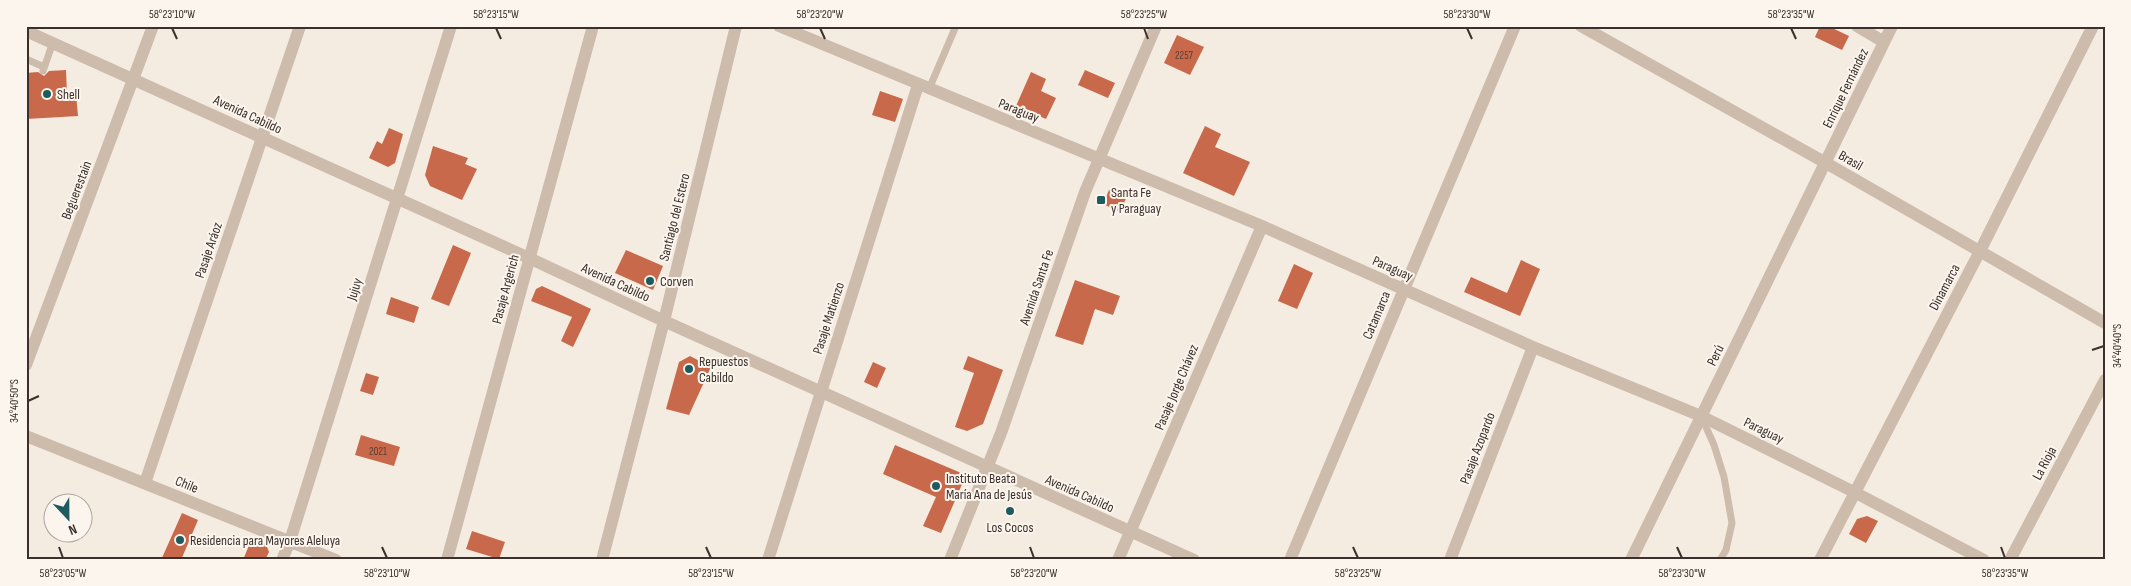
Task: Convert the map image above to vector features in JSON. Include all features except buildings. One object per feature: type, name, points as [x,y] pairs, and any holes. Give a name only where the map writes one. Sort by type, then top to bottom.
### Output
[{"type":"street","name":"Beguerestain","points":[[26,365],[153,26]]},
{"type":"street","name":"Pasaje Aráoz","points":[[145,483],[300,26]]},
{"type":"street","name":"Jujuy","points":[[282,560],[290,541],[398,200],[451,26]]},
{"type":"street","name":"Pasaje Argerich","points":[[447,560],[593,26]]},
{"type":"street","name":"Santiago del Estero","points":[[602,560],[664,321],[736,26]]},
{"type":"street","name":"Paraguay","points":[[778,26],[923,88],[1262,226],[1533,347],[1701,416],[1854,492],[1984,560]]},
{"type":"street","name":"Avenida Santa Fe","points":[[950,560],[988,467],[1098,158],[1156,26]]},
{"type":"street","name":"Catamarca","points":[[1290,560],[1515,26]]},
{"type":"street","name":"Brasil","points":[[1582,26],[2105,323]]},
{"type":"street","points":[[1857,26],[1884,42]]},
{"type":"street","name":"Enrique Fernández","points":[[1826,163],[1892,26]]},
{"type":"street","name":"Dinamarca","points":[[1820,560],[1980,251],[2093,26]]},
{"type":"street","name":"Avenida Cabildo","points":[[26,31],[134,78],[820,392],[1194,560]]},
{"type":"street","name":"Pasaje Matienzo","points":[[768,560],[820,392],[923,88]]},
{"type":"street","name":"Perú","points":[[1631,560],[1826,163]]},
{"type":"street","name":"Pasaje Jorge Chávez","points":[[1118,560],[1262,226]]},
{"type":"street","name":"Pasaje Azopardo","points":[[1450,560],[1533,347]]},
{"type":"street","name":"La Rioja","points":[[2010,560],[2105,380]]},
{"type":"street","name":"Chile","points":[[26,436],[336,560]]},
{"type":"lane","points":[[923,88],[956,26]]},
{"type":"lane","points":[[26,59],[43,69],[53,42]]},
{"type":"lane","points":[[1701,416],[1717,452],[1732,523],[1726,550],[1720,560]]},
{"type":"place","name":"Shell","points":[[47,94]]},
{"type":"place","name":"Santa Fe y Paraguay","points":[[1101,200]]},
{"type":"place","name":"Corven","points":[[650,281]]},
{"type":"place","name":"Repuestos Cabildo","points":[[689,369]]},
{"type":"place","name":"Instituto Beata María Ana de Jesús","points":[[936,486]]},
{"type":"place","name":"Los Cocos","points":[[1010,511]]},
{"type":"place","name":"Residencia para Mayores Aleluya","points":[[180,540]]}]
